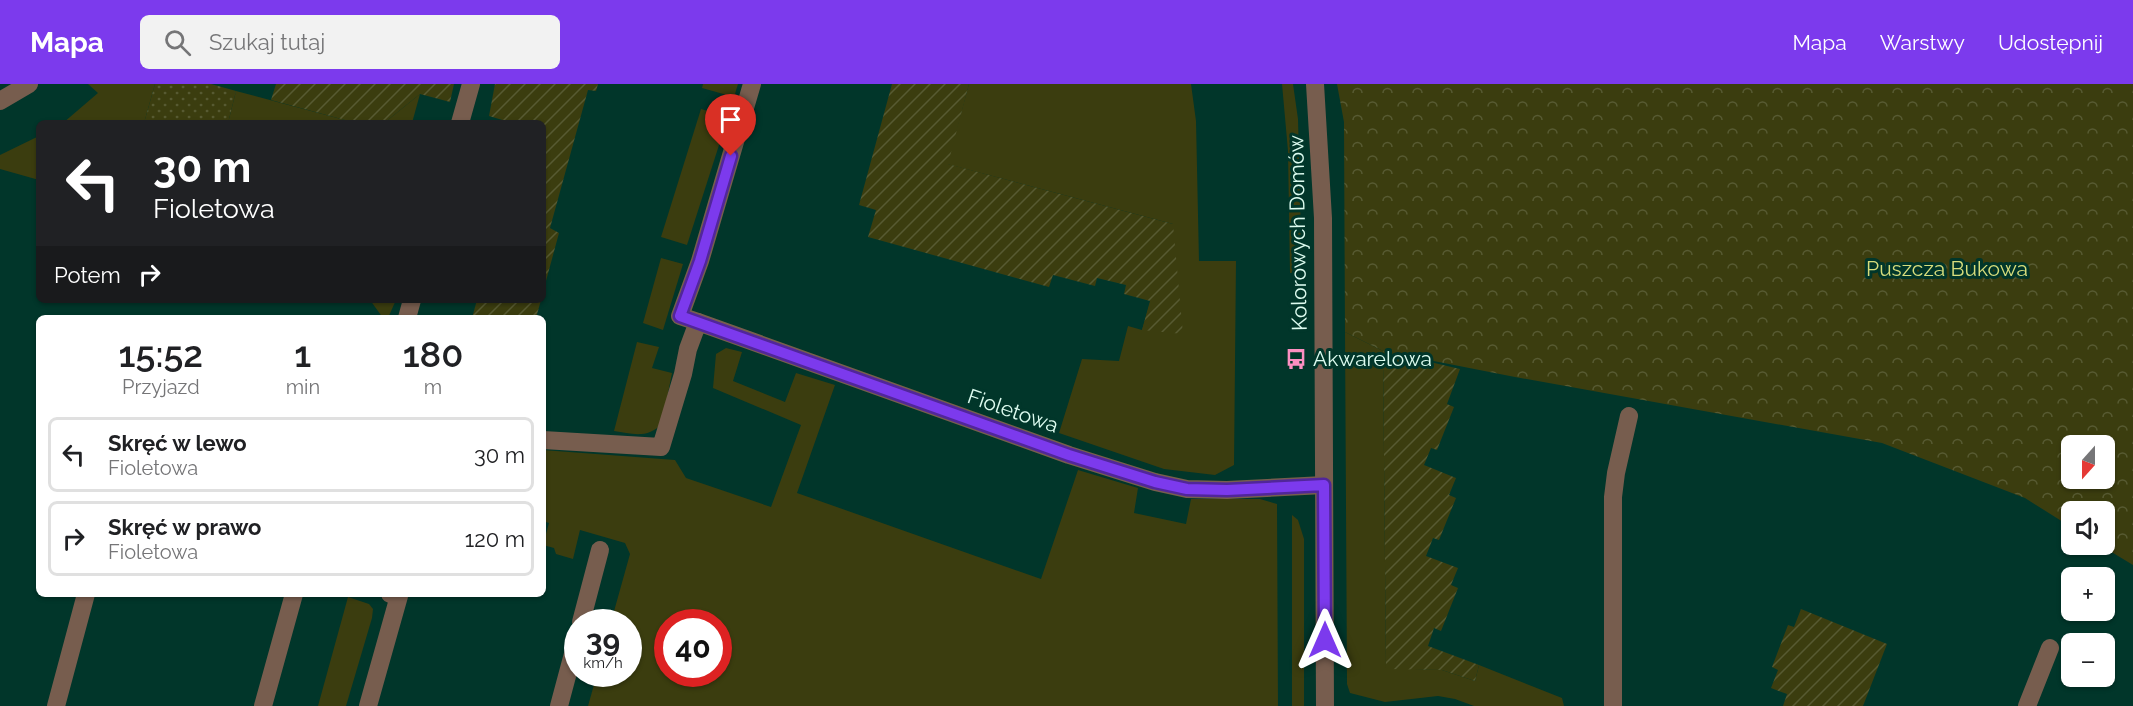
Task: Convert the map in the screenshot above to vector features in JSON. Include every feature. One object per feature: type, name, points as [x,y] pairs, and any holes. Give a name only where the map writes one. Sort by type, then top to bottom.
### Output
[{"type":"street","points":[[0,101],[29,84]]},
{"type":"street","points":[[461,120],[471,84]]},
{"type":"street","name":"Fioletowa","points":[[752,84],[700,261],[680,316],[1069,455],[1155,482],[1187,489],[1227,490],[1324,485]]},
{"type":"street","name":"Kolorowych Domów","points":[[1315,84],[1323,218],[1325,706]]},
{"type":"street","points":[[546,440],[662,447],[688,349],[698,322]]},
{"type":"street","points":[[1613,706],[1613,497],[1629,416]]},
{"type":"street","points":[[584,609],[600,550]]},
{"type":"street","points":[[56,706],[86,597]]},
{"type":"street","points":[[263,706],[293,597]]},
{"type":"street","points":[[368,706],[395,597]]},
{"type":"street","points":[[2027,706],[2050,648]]},
{"type":"street","points":[[559,706],[564,687]]},
{"type":"green space","points":[[88,84],[155,84],[145,120],[66,120],[98,93]]},
{"type":"green space","points":[[155,84],[211,84],[236,91],[229,120],[145,120]]},
{"type":"green space","points":[[276,84],[454,84],[450,102],[420,94],[388,120],[345,120],[271,100]]},
{"type":"green space","points":[[495,84],[598,84],[596,91],[588,90],[550,228],[559,233],[546,281],[546,120],[503,120],[489,116]]},
{"type":"green space","points":[[703,84],[738,84],[734,97],[702,88]]},
{"type":"green space","points":[[892,84],[969,84],[948,164],[1173,224],[1183,334],[1142,330],[1150,301],[1124,294],[1126,285],[1097,278],[1095,286],[1053,275],[1049,287],[868,237],[876,210],[859,205]]},
{"type":"green space","points":[[969,84],[1191,84],[1196,121],[1199,261],[1236,261],[1234,465],[1215,475],[1164,469],[1059,433],[1082,359],[1119,361],[1128,326],[1142,330],[1173,224],[947,164]]},
{"type":"green space","points":[[1282,84],[1293,84],[1298,119],[1302,273],[1290,273],[1288,151]]},
{"type":"green space","name":"Puszcza Bukowa","points":[[1337,84],[2133,84],[2133,565],[2115,554],[2115,501],[2061,501],[2061,521],[2025,498],[1882,443],[1383,351],[1345,332],[1344,122]]},
{"type":"green space","points":[[236,91],[345,120],[229,120]]},
{"type":"green space","points":[[420,94],[413,120],[388,120]]},
{"type":"green space","points":[[701,109],[728,117],[687,245],[661,237]]},
{"type":"green space","points":[[36,137],[36,179],[0,169],[0,155]]},
{"type":"green space","points":[[661,258],[683,264],[663,330],[643,323]]},
{"type":"green space","points":[[372,303],[395,303],[389,315],[381,315]]},
{"type":"green space","points":[[476,303],[540,303],[537,315],[473,315]]},
{"type":"green space","points":[[1345,332],[1383,351],[1386,668],[1442,670],[1475,681],[1479,665],[1562,698],[1564,706],[1474,706],[1438,696],[1385,702],[1350,693],[1347,684]]},
{"type":"green space","points":[[637,342],[659,347],[652,368],[672,373],[662,423],[652,431],[640,434],[614,431]]},
{"type":"green space","points":[[726,348],[742,352],[733,381],[785,402],[796,373],[835,385],[797,493],[1041,579],[1078,470],[1138,488],[1134,513],[1186,524],[1191,499],[1260,499],[1277,504],[1278,706],[588,706],[593,687],[642,687],[642,609],[615,609],[630,554],[625,543],[580,530],[573,559],[556,554],[554,548],[546,546],[549,523],[546,522],[546,450],[675,460],[686,478],[771,507],[801,425],[713,388],[716,354]]},
{"type":"green space","points":[[1383,351],[1460,369],[1447,404],[1454,407],[1437,450],[1431,448],[1424,465],[1456,478],[1449,495],[1456,498],[1439,540],[1433,538],[1426,556],[1458,568],[1451,585],[1458,588],[1441,631],[1434,628],[1428,646],[1479,665],[1475,681],[1442,670],[1386,669]]},
{"type":"green space","points":[[1292,515],[1298,520],[1304,539],[1304,706],[1292,706]]},
{"type":"green space","points":[[348,597],[369,604],[373,609],[372,618],[346,706],[318,706]]},
{"type":"green space","points":[[1801,609],[1887,644],[1863,706],[1783,706],[1787,694],[1771,688],[1778,670],[1772,667],[1788,625],[1794,627]]},
{"type":"place","name":"Akwarelowa","points":[[1296,359]]},
{"type":"route","points":[[731,156],[700,261],[680,316],[1069,455],[1155,482],[1187,489],[1227,490],[1324,485],[1325,640]]}]
